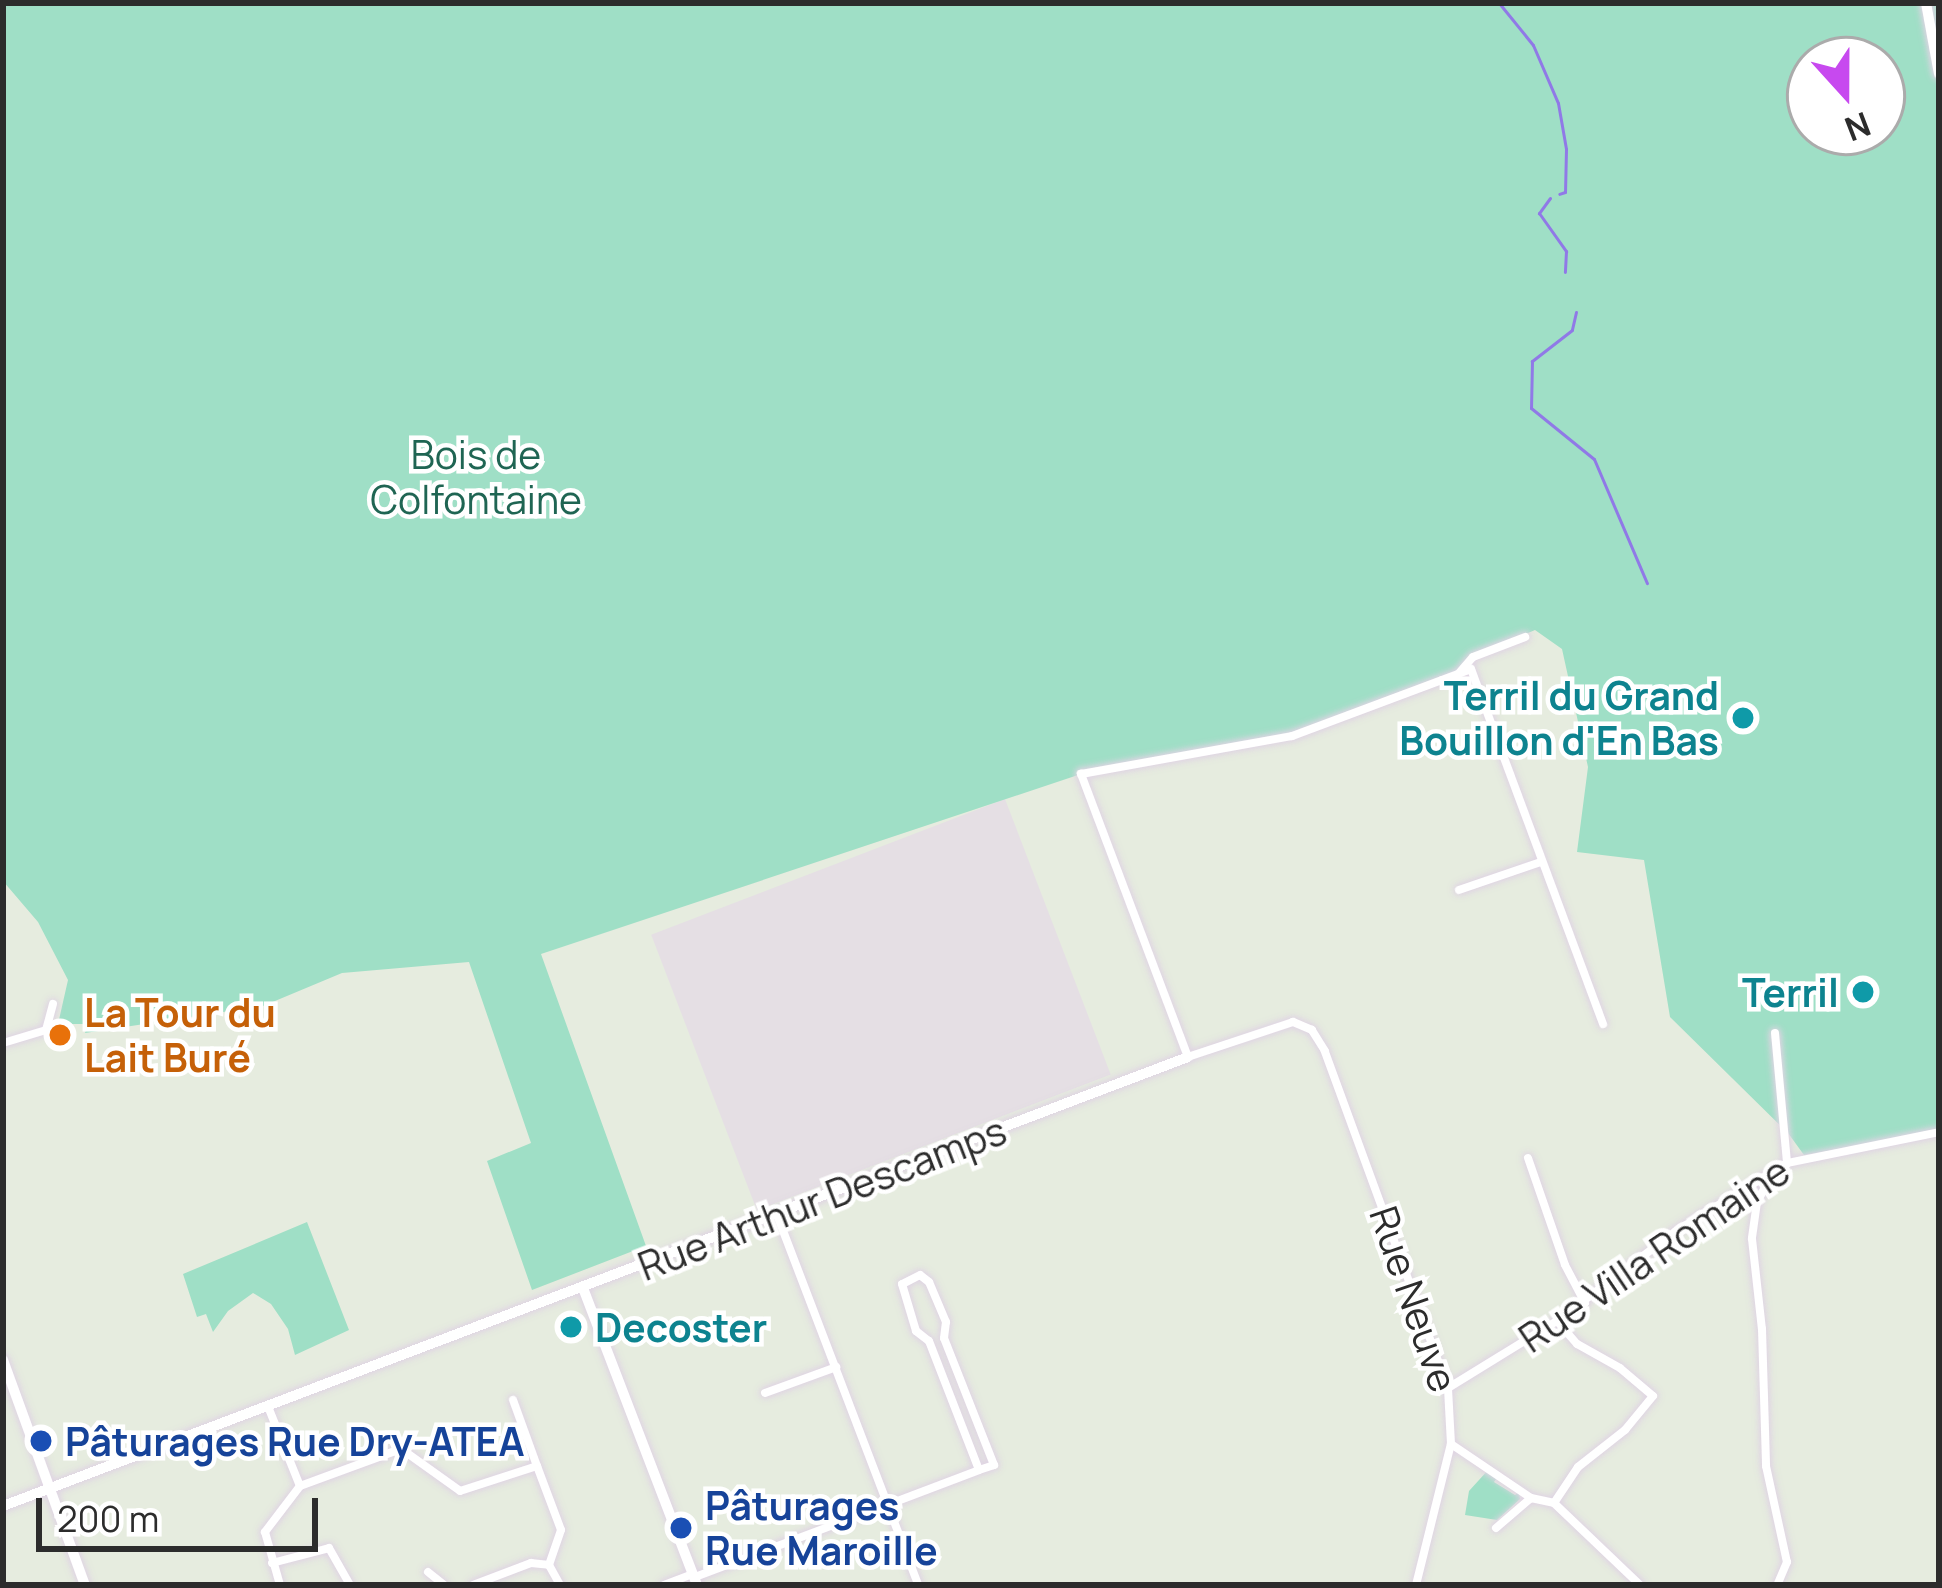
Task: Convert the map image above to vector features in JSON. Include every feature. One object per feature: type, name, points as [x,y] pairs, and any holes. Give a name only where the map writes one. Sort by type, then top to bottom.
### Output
[{"type":"street","points":[[1926,3],[1939,74]]},
{"type":"street","points":[[1458,674],[1473,657],[1525,637]]},
{"type":"street","points":[[1188,1057],[1081,774],[1292,736],[1471,669],[1603,1024]]},
{"type":"street","points":[[1460,890],[1541,862]]},
{"type":"street","points":[[3,1043],[32,1038],[50,1025],[52,1004]]},
{"type":"street","name":"Rue Arthur Descamps","points":[[3,1506],[1188,1057],[1281,1023],[1304,1025]]},
{"type":"street","name":"Rue Neuve","points":[[1304,1025],[1324,1052],[1448,1388],[1451,1444],[1415,1585]]},
{"type":"street","points":[[1775,1033],[1787,1162]]},
{"type":"street","name":"Rue Villa Romaine","points":[[1448,1388],[1557,1322],[1676,1231],[1787,1162],[1939,1132]]},
{"type":"street","points":[[1528,1158],[1565,1265],[1585,1303]]},
{"type":"street","points":[[1776,1169],[1757,1202],[1752,1239],[1762,1329],[1766,1466],[1786,1540],[1787,1562],[1777,1585]]},
{"type":"street","points":[[777,1215],[918,1585]]},
{"type":"street","points":[[664,1585],[694,1581],[994,1465],[944,1338],[946,1322],[929,1282],[920,1275],[902,1284],[916,1331],[929,1341],[980,1470]]},
{"type":"street","points":[[583,1288],[694,1581]]},
{"type":"street","points":[[1554,1503],[1578,1468],[1625,1430],[1653,1396],[1620,1368],[1577,1344],[1557,1322]]},
{"type":"street","points":[[3,1360],[85,1585]]},
{"type":"street","points":[[765,1393],[836,1366]]},
{"type":"street","points":[[513,1400],[561,1530],[549,1565],[560,1585]]},
{"type":"street","points":[[269,1409],[300,1486]]},
{"type":"street","points":[[1451,1444],[1531,1498],[1554,1503],[1640,1585]]},
{"type":"street","points":[[280,1585],[265,1532],[300,1486],[395,1451],[407,1453],[460,1491],[537,1466]]},
{"type":"street","points":[[1496,1528],[1531,1498]]},
{"type":"street","points":[[272,1563],[329,1547],[350,1585]]},
{"type":"street","points":[[473,1585],[531,1563],[549,1565]]},
{"type":"street","points":[[428,1572],[444,1585]]},
{"type":"shaded area","points":[[1005,799],[1111,1074],[757,1210],[651,935]]},
{"type":"green space","name":"Bois de Colfontaine","points":[[3,3],[1939,3],[1939,1132],[1804,1155],[1788,1133],[1670,1017],[1644,860],[1577,852],[1588,767],[1562,649],[1535,630],[1473,657],[1458,674],[1292,736],[1081,774],[541,954],[646,1246],[532,1290],[487,1161],[531,1143],[469,962],[342,973],[263,1006],[85,1033],[88,1024],[58,1024],[68,980],[38,922],[3,881]]},
{"type":"green space","points":[[307,1222],[349,1330],[295,1355],[288,1329],[271,1304],[253,1293],[228,1311],[213,1332],[206,1314],[197,1317],[183,1274]]},
{"type":"green space","points":[[1489,1469],[1499,1475],[1494,1482],[1515,1495],[1519,1492],[1520,1499],[1497,1520],[1465,1515],[1469,1491]]},
{"type":"waterway","points":[[1499,3],[1533,45],[1558,103],[1566,149],[1565,192],[1559,194]]},
{"type":"waterway","points":[[1550,198],[1539,213],[1566,251],[1565,272]]},
{"type":"waterway","points":[[1576,312],[1572,330],[1532,361],[1531,408],[1594,459],[1647,583]]},
{"type":"place","name":"Terril du Grand Bouillon d'En Bas","points":[[1743,718]]},
{"type":"place","name":"Terril","points":[[1863,992]]},
{"type":"place","name":"La Tour du Lait Buré","points":[[60,1035]]},
{"type":"place","name":"Decoster","points":[[571,1327]]},
{"type":"place","name":"Pâturages Rue Dry-ATEA","points":[[41,1441]]},
{"type":"place","name":"Pâturages Rue Maroille","points":[[681,1528]]}]
